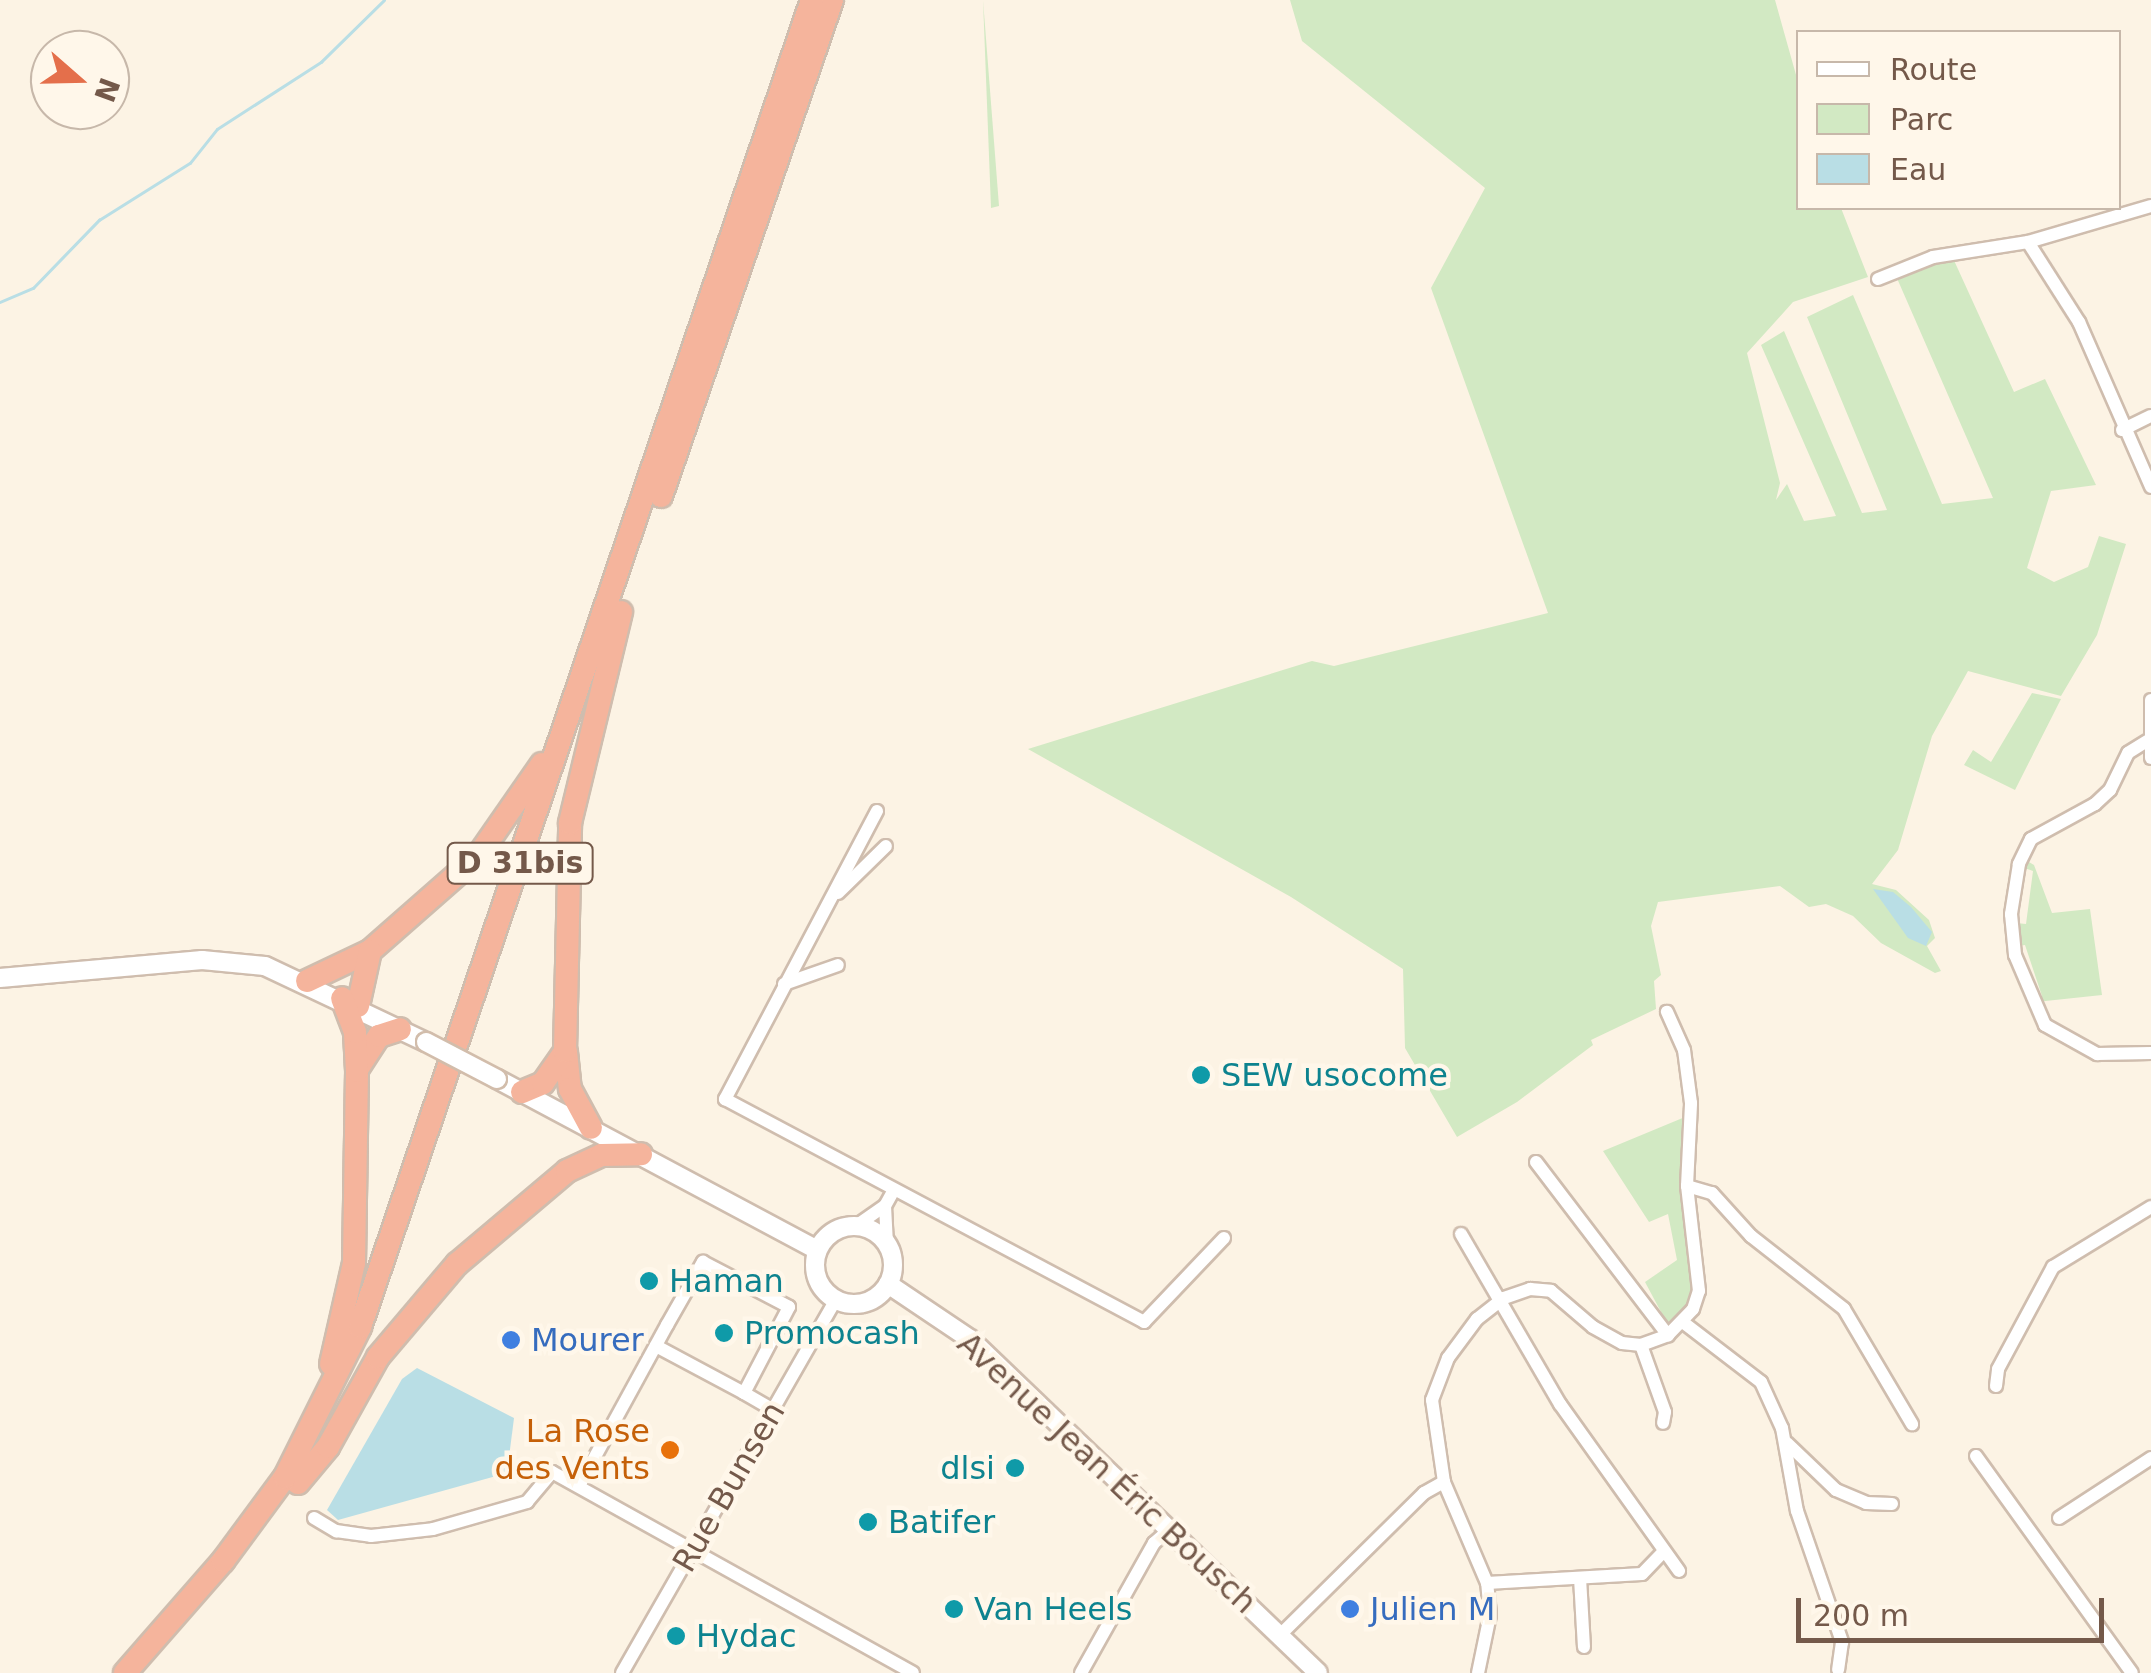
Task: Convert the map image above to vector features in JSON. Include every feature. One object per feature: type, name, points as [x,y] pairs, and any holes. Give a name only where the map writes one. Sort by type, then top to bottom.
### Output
[{"type":"highway","name":"D 31bis","points":[[125,1673],[292,1480],[360,1327],[812,0]]},
{"type":"highway","name":"D 31bis","points":[[144,1673],[235,1570],[292,1480],[374,1331],[832,0]]},
{"type":"highway","points":[[568,1171],[577,1156],[585,1125],[570,1089],[566,1052],[570,823],[621,612]]},
{"type":"highway","points":[[306,981],[370,951],[478,856],[512,816],[584,676]]},
{"type":"highway","points":[[292,1480],[334,1356],[354,1264],[357,1071],[350,1002],[370,951]]},
{"type":"highway","points":[[357,1071],[379,1036],[400,1029]]},
{"type":"highway","points":[[522,1092],[543,1083],[566,1052]]},
{"type":"highway","points":[[292,1480],[414,1309],[568,1171],[602,1155],[641,1154]]},
{"type":"main road","points":[[0,978],[202,960],[265,966],[350,1002],[817,1250]]},
{"type":"main road","points":[[856,1226],[887,1245],[888,1284],[864,1303],[836,1300],[816,1278],[817,1250],[828,1235],[856,1226]]},
{"type":"main road","name":"Avenue Jean Éric Bousch","points":[[888,1284],[970,1339],[1318,1673]]},
{"type":"street","points":[[1878,279],[1933,257],[2028,242],[2151,206]]},
{"type":"street","points":[[2028,242],[2079,322],[2122,430],[2151,486]]},
{"type":"street","points":[[2122,430],[2151,416]]},
{"type":"street","points":[[2151,700],[2147,741],[2151,758]]},
{"type":"street","points":[[2147,741],[2128,753],[2110,790],[2095,804],[2031,839],[2014,888],[2015,955],[2044,1025],[2097,1054],[2151,1054]]},
{"type":"street","points":[[877,811],[725,1099],[1144,1322],[1224,1238]]},
{"type":"street","points":[[828,902],[886,846]]},
{"type":"street","points":[[784,984],[838,965]]},
{"type":"street","points":[[1481,1671],[1490,1615],[1487,1582],[1444,1482],[1432,1400],[1448,1358],[1477,1319],[1500,1301],[1530,1289],[1551,1291],[1593,1327],[1622,1343],[1641,1345],[1684,1323],[1699,1292],[1687,1186],[1691,1103],[1684,1050],[1667,1012]]},
{"type":"street","points":[[1536,1162],[1668,1334]]},
{"type":"street","points":[[1687,1186],[1712,1193],[1751,1236],[1844,1309],[1879,1360],[1912,1424]]},
{"type":"street","points":[[887,1245],[886,1206],[894,1190]]},
{"type":"street","points":[[856,1226],[886,1206]]},
{"type":"street","points":[[1996,1386],[1998,1369],[2053,1267],[2151,1208]]},
{"type":"street","points":[[1461,1234],[1560,1404],[1678,1571]]},
{"type":"street","points":[[580,1484],[703,1262],[788,1308],[744,1393]]},
{"type":"street","name":"Rue Bunsen","points":[[622,1673],[836,1300]]},
{"type":"street","points":[[1684,1323],[1761,1382],[1785,1441],[1797,1511],[1842,1642],[1838,1670]]},
{"type":"street","points":[[1641,1345],[1665,1412],[1663,1423]]},
{"type":"street","points":[[656,1346],[773,1410]]},
{"type":"street","points":[[1785,1441],[1836,1490],[1866,1503],[1892,1504]]},
{"type":"street","points":[[1976,1456],[2132,1673]]},
{"type":"street","points":[[2059,1518],[2151,1458]]},
{"type":"street","points":[[314,1518],[336,1532],[370,1536],[433,1529],[527,1502],[552,1472],[580,1484],[913,1673]]},
{"type":"street","points":[[1280,1636],[1424,1493],[1444,1482]]},
{"type":"street","points":[[1081,1673],[1154,1544],[1170,1530]]},
{"type":"street","points":[[1487,1582],[1642,1574],[1664,1552]]},
{"type":"street","points":[[1580,1578],[1584,1648]]},
{"type":"green space","points":[[983,0],[999,206],[991,208]]},
{"type":"green space","points":[[1290,0],[1775,0],[1796,75],[1796,210],[1842,210],[1868,277],[1793,302],[1747,353],[1780,483],[1776,500],[1787,484],[1804,521],[1836,516],[1761,345],[1784,331],[1862,513],[1887,510],[1807,317],[1853,295],[1942,504],[1993,498],[1896,276],[1952,256],[2014,392],[2045,379],[2096,485],[2051,491],[2027,568],[2054,582],[2088,567],[2099,536],[2126,544],[2097,635],[2061,696],[1968,671],[1932,736],[1898,850],[1872,884],[1896,890],[1929,920],[1935,938],[1927,946],[1941,971],[1935,973],[1881,943],[1853,916],[1826,904],[1809,907],[1780,886],[1658,902],[1651,926],[1661,975],[1654,981],[1656,1009],[1591,1040],[1593,1045],[1517,1102],[1457,1137],[1405,1048],[1403,969],[1291,897],[1028,749],[1312,661],[1334,666],[1548,613],[1431,288],[1485,188],[1302,41]]},
{"type":"green space","points":[[2032,693],[2061,699],[2015,790],[1964,765],[1973,750],[1991,762]]},
{"type":"green space","points":[[2022,858],[2034,865],[2052,913],[2090,909],[2102,995],[2036,1002],[2042,996],[2025,945],[2018,946],[2016,923],[2026,924],[2033,871],[2019,866]]},
{"type":"green space","points":[[1685,1117],[1680,1172],[1692,1291],[1682,1315],[1668,1325],[1645,1282],[1677,1260],[1668,1214],[1649,1222],[1603,1151]]},
{"type":"water","points":[[1873,889],[1893,892],[1911,907],[1932,932],[1926,946],[1908,938]]},
{"type":"water","points":[[417,1368],[514,1418],[507,1473],[338,1520],[327,1510],[402,1379]]},
{"type":"waterway","points":[[0,302],[33,288],[99,220],[190,163],[217,129],[321,62],[384,0]]},
{"type":"place","name":"SEW usocome","points":[[1201,1075]]},
{"type":"place","name":"Haman","points":[[649,1281]]},
{"type":"place","name":"Promocash","points":[[724,1333]]},
{"type":"place","name":"Mourer","points":[[511,1340]]},
{"type":"place","name":"La Rose des Vents","points":[[670,1450]]},
{"type":"place","name":"dlsi","points":[[1015,1468]]},
{"type":"place","name":"Batifer","points":[[868,1522]]},
{"type":"place","name":"Van Heels","points":[[954,1609]]},
{"type":"place","name":"Julien M","points":[[1350,1609]]},
{"type":"place","name":"Hydac","points":[[676,1636]]}]
